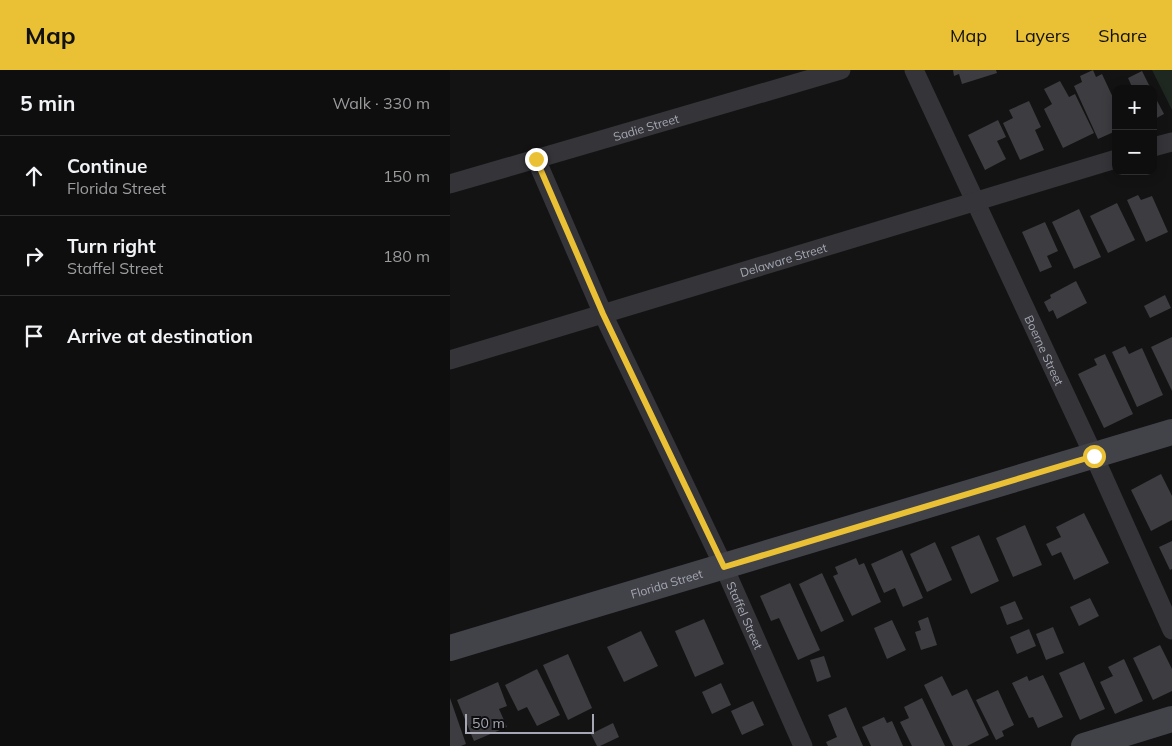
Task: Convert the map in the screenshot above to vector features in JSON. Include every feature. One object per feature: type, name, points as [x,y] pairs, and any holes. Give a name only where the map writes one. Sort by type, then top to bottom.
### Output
[{"type":"street","name":"Sadie Street","points":[[450,184],[841,70]]},
{"type":"street","name":"Boerne Street","points":[[914,70],[1094,456],[1172,630]]},
{"type":"street","points":[[1157,146],[1172,142]]},
{"type":"street","name":"Staffel Street","points":[[536,159],[603,314],[724,567],[803,746]]},
{"type":"street","name":"Delaware Street","points":[[450,360],[1112,160]]},
{"type":"street","name":"Florida Street","points":[[450,648],[1172,432]]},
{"type":"street","points":[[1084,746],[1172,719]]},
{"type":"shaded area","points":[[1152,70],[1172,70],[1172,110]]},
{"type":"building","points":[[953,70],[996,70],[997,73],[962,84],[959,74],[954,76]]},
{"type":"building","points":[[1093,70],[1096,77],[1102,74],[1112,95],[1112,133],[1098,139],[1074,86],[1082,82],[1080,76]]},
{"type":"building","points":[[1142,71],[1149,85],[1131,85],[1128,78]]},
{"type":"building","points":[[1060,81],[1069,97],[1075,94],[1094,133],[1063,148],[1044,109],[1052,104],[1044,89]]},
{"type":"building","points":[[1029,101],[1041,127],[1035,130],[1044,150],[1020,160],[1003,123],[1013,118],[1009,110]]},
{"type":"building","points":[[1157,101],[1164,114],[1157,118]]},
{"type":"building","points":[[998,120],[1006,137],[997,141],[1006,159],[985,170],[968,135]]},
{"type":"building","points":[[1138,195],[1141,200],[1152,196],[1168,232],[1146,242],[1127,200]]},
{"type":"building","points":[[1117,203],[1135,240],[1108,253],[1090,216]]},
{"type":"building","points":[[1079,209],[1101,257],[1074,269],[1052,222]]},
{"type":"building","points":[[1045,222],[1058,251],[1047,256],[1052,267],[1040,272],[1022,232]]},
{"type":"building","points":[[1076,281],[1087,303],[1057,319],[1053,310],[1049,312],[1044,302],[1051,298],[1050,295]]},
{"type":"building","points":[[1165,295],[1171,308],[1150,318],[1144,306]]},
{"type":"building","points":[[1172,337],[1172,391],[1151,347]]},
{"type":"building","points":[[1125,346],[1129,354],[1142,348],[1163,395],[1137,407],[1112,352]]},
{"type":"building","points":[[1105,354],[1133,414],[1104,428],[1078,374],[1097,365],[1094,359]]},
{"type":"building","points":[[1161,474],[1172,496],[1172,520],[1151,531],[1131,490]]},
{"type":"building","points":[[1084,513],[1109,563],[1074,580],[1061,552],[1052,556],[1046,544],[1061,537],[1056,527]]},
{"type":"building","points":[[1025,525],[1042,565],[1013,577],[996,538]]},
{"type":"building","points":[[979,535],[999,581],[971,594],[951,547]]},
{"type":"building","points":[[1172,541],[1172,569],[1170,570],[1159,547]]},
{"type":"building","points":[[935,542],[952,580],[927,592],[910,554]]},
{"type":"building","points":[[902,550],[923,598],[903,607],[895,588],[884,593],[871,564]]},
{"type":"building","points":[[856,558],[859,565],[864,563],[881,602],[852,616],[833,576],[838,574],[835,567]]},
{"type":"building","points":[[822,573],[844,621],[821,632],[799,584]]},
{"type":"building","points":[[790,583],[820,650],[798,660],[779,618],[771,621],[760,596]]},
{"type":"building","points":[[1090,598],[1099,616],[1079,626],[1070,607]]},
{"type":"building","points":[[1015,601],[1023,619],[1007,625],[1000,607]]},
{"type":"building","points":[[928,617],[937,645],[921,650],[915,632],[921,630],[918,621]]},
{"type":"building","points":[[704,619],[724,664],[695,677],[675,631]]},
{"type":"building","points":[[892,620],[906,650],[887,659],[874,628]]},
{"type":"building","points":[[1053,627],[1064,653],[1046,660],[1036,634]]},
{"type":"building","points":[[1029,629],[1036,646],[1017,654],[1010,637]]},
{"type":"building","points":[[641,631],[658,666],[624,682],[607,647]]},
{"type":"building","points":[[1160,645],[1172,669],[1172,691],[1153,700],[1133,658]]},
{"type":"building","points":[[568,654],[592,708],[568,720],[543,665]]},
{"type":"building","points":[[824,656],[831,677],[817,682],[810,660]]},
{"type":"building","points":[[1124,659],[1143,701],[1115,714],[1100,682],[1113,676],[1108,667]]},
{"type":"building","points":[[1084,662],[1105,709],[1080,720],[1059,673]]},
{"type":"building","points":[[537,669],[560,715],[537,726],[527,707],[518,711],[505,685]]},
{"type":"building","points":[[1043,675],[1063,717],[1038,728],[1033,717],[1029,718],[1012,683],[1027,676],[1029,681]]},
{"type":"building","points":[[942,676],[952,696],[967,689],[989,735],[967,746],[953,746],[924,685]]},
{"type":"building","points":[[498,682],[507,706],[499,709],[507,727],[474,741],[457,700]]},
{"type":"building","points":[[721,683],[731,705],[712,714],[702,692]]},
{"type":"building","points":[[998,690],[1014,725],[1002,731],[1004,736],[996,740],[976,700]]},
{"type":"building","points":[[450,698],[466,744],[461,746],[450,746]]},
{"type":"building","points":[[922,698],[945,746],[912,746],[900,722],[909,718],[904,707]]},
{"type":"building","points":[[753,701],[764,725],[742,735],[731,711]]},
{"type":"building","points":[[846,707],[863,746],[828,746],[826,742],[837,737],[828,715]]},
{"type":"building","points":[[884,717],[887,723],[892,721],[903,746],[871,746],[862,727]]},
{"type":"building","points":[[613,723],[619,737],[597,746],[591,734]]},
{"type":"route","points":[[536,159],[603,314],[724,567],[1094,456]]}]
